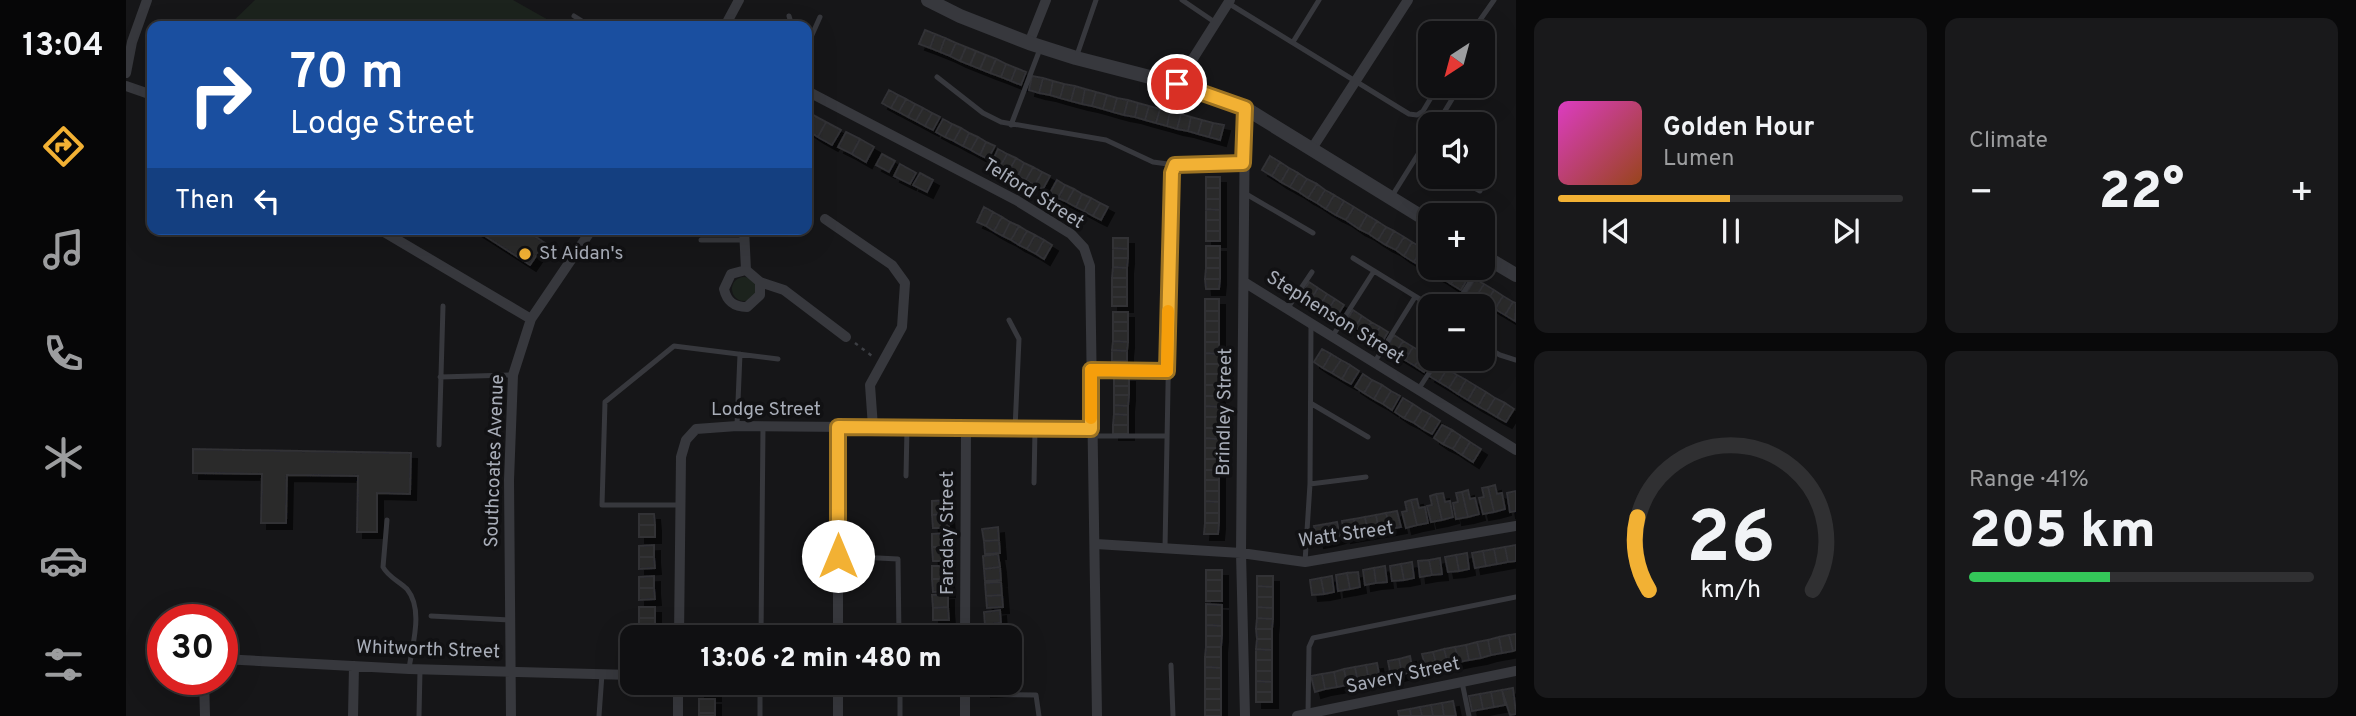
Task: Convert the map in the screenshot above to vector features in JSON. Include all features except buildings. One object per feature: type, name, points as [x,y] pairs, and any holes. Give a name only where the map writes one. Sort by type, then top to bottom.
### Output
[{"type":"street","points":[[126,73],[132,42],[147,0]]},
{"type":"street","points":[[728,21],[739,0]]},
{"type":"street","points":[[928,0],[960,16],[1035,45],[1177,84],[1245,108],[1418,215]]},
{"type":"street","points":[[1035,45],[1046,0]]},
{"type":"street","points":[[1311,150],[1408,0]]},
{"type":"street","points":[[1177,84],[1229,2]]},
{"type":"street","points":[[126,86],[147,93]]},
{"type":"street","name":"Telford Street","points":[[812,95],[1016,200],[1072,234],[1084,248],[1090,266],[1097,716]]},
{"type":"street","name":"Brindley Street","points":[[1245,108],[1241,553],[1245,716]]},
{"type":"street","points":[[825,219],[892,265],[905,283],[902,327],[870,386],[873,427]]},
{"type":"street","points":[[389,235],[531,320]]},
{"type":"street","name":"Southcoates Avenue","points":[[511,716],[509,480],[513,375],[531,320],[588,235]]},
{"type":"street","points":[[744,235],[746,270],[760,282],[784,290],[846,337]]},
{"type":"street","points":[[1495,266],[1516,275]]},
{"type":"street","points":[[746,270],[731,274],[724,289],[726,298],[737,307],[747,307],[760,295],[760,282]]},
{"type":"street","name":"Stephenson Street","points":[[1244,282],[1516,450]]},
{"type":"street","name":"Lodge Street","points":[[679,625],[681,457],[687,440],[696,429],[737,426],[873,427],[1035,429],[1091,433]]},
{"type":"street","points":[[838,427],[838,625]]},
{"type":"street","name":"Faraday Street","points":[[965,625],[966,428]]},
{"type":"street","name":"Watt Street","points":[[1096,544],[1241,553],[1305,562],[1516,526]]},
{"type":"street","name":"Whitworth Street","points":[[238,660],[415,669],[620,675]]},
{"type":"street","points":[[353,716],[354,666]]},
{"type":"street","name":"Savery Street","points":[[1302,715],[1516,671]]},
{"type":"street","points":[[204,695],[205,716]]},
{"type":"street","points":[[678,695],[678,716]]},
{"type":"street","points":[[838,695],[838,716]]},
{"type":"street","points":[[965,695],[965,716]]},
{"type":"lane","points":[[1076,58],[1096,0]]},
{"type":"lane","points":[[1182,0],[1216,23]]},
{"type":"lane","points":[[1293,42],[1319,0]]},
{"type":"lane","points":[[1479,21],[1494,0]]},
{"type":"lane","points":[[1229,2],[1409,114],[1417,115],[1423,111],[1431,98]]},
{"type":"lane","points":[[574,16],[582,21]]},
{"type":"lane","points":[[789,16],[790,21]]},
{"type":"lane","points":[[812,35],[820,17]]},
{"type":"lane","points":[[1012,125],[1035,45]]},
{"type":"lane","points":[[937,76],[983,113],[1012,125],[1106,140],[1123,146],[1143,159],[1175,165],[1243,163]]},
{"type":"lane","points":[[1391,198],[1418,155]]},
{"type":"lane","points":[[1165,548],[1171,200],[1175,165]]},
{"type":"lane","points":[[1476,189],[1480,191]]},
{"type":"lane","points":[[1244,193],[1313,233]]},
{"type":"lane","points":[[701,240],[737,235]]},
{"type":"lane","points":[[1353,258],[1418,299]]},
{"type":"lane","points":[[1332,337],[1374,271]]},
{"type":"lane","points":[[1287,309],[1312,272]]},
{"type":"lane","points":[[1374,363],[1415,297]]},
{"type":"lane","points":[[439,445],[443,306]]},
{"type":"lane","points":[[1009,320],[1018,338],[1015,429]]},
{"type":"lane","points":[[1305,562],[1310,484],[1311,324]]},
{"type":"lane","points":[[681,505],[602,505],[605,401],[674,346],[778,359]]},
{"type":"lane","points":[[1495,352],[1516,359]]},
{"type":"lane","points":[[737,426],[740,354]]},
{"type":"lane","points":[[1091,370],[1167,371]]},
{"type":"lane","points":[[1418,390],[1430,371]]},
{"type":"lane","points":[[440,377],[513,375]]},
{"type":"lane","points":[[1312,404],[1367,437]]},
{"type":"lane","points":[[761,625],[763,427]]},
{"type":"lane","points":[[906,477],[907,428]]},
{"type":"lane","points":[[1034,483],[1035,429]]},
{"type":"lane","points":[[1091,433],[1166,436]]},
{"type":"lane","points":[[1310,484],[1366,477]]},
{"type":"lane","points":[[387,520],[383,567],[386,573],[408,591],[416,607],[415,669],[419,716]]},
{"type":"lane","points":[[838,556],[898,559],[899,625]]},
{"type":"lane","points":[[1302,715],[1309,647],[1313,638],[1516,597]]},
{"type":"lane","points":[[431,616],[511,620]]},
{"type":"lane","points":[[1171,665],[1173,716]]},
{"type":"lane","points":[[599,716],[602,674]]},
{"type":"lane","points":[[1462,682],[1469,716]]},
{"type":"lane","points":[[1022,693],[1036,695],[1039,716]]},
{"type":"lane","points":[[760,695],[760,716]]},
{"type":"lane","points":[[900,695],[900,716]]},
{"type":"path","points":[[846,337],[881,363]]},
{"type":"shaded area","points":[[255,0],[513,0],[550,21],[233,21]]},
{"type":"shaded area","points":[[744,277],[753,280],[756,289],[753,298],[744,301],[735,298],[732,289],[735,280]]},
{"type":"slow traffic","points":[[1091,418],[1091,370],[1167,371],[1168,311]]},
{"type":"place","name":"St Aidan's","points":[[525,254]]},
{"type":"route","points":[[838,556],[838,427],[1091,429],[1091,370],[1167,371],[1172,173],[1175,165],[1243,163],[1245,108],[1177,84]]}]
